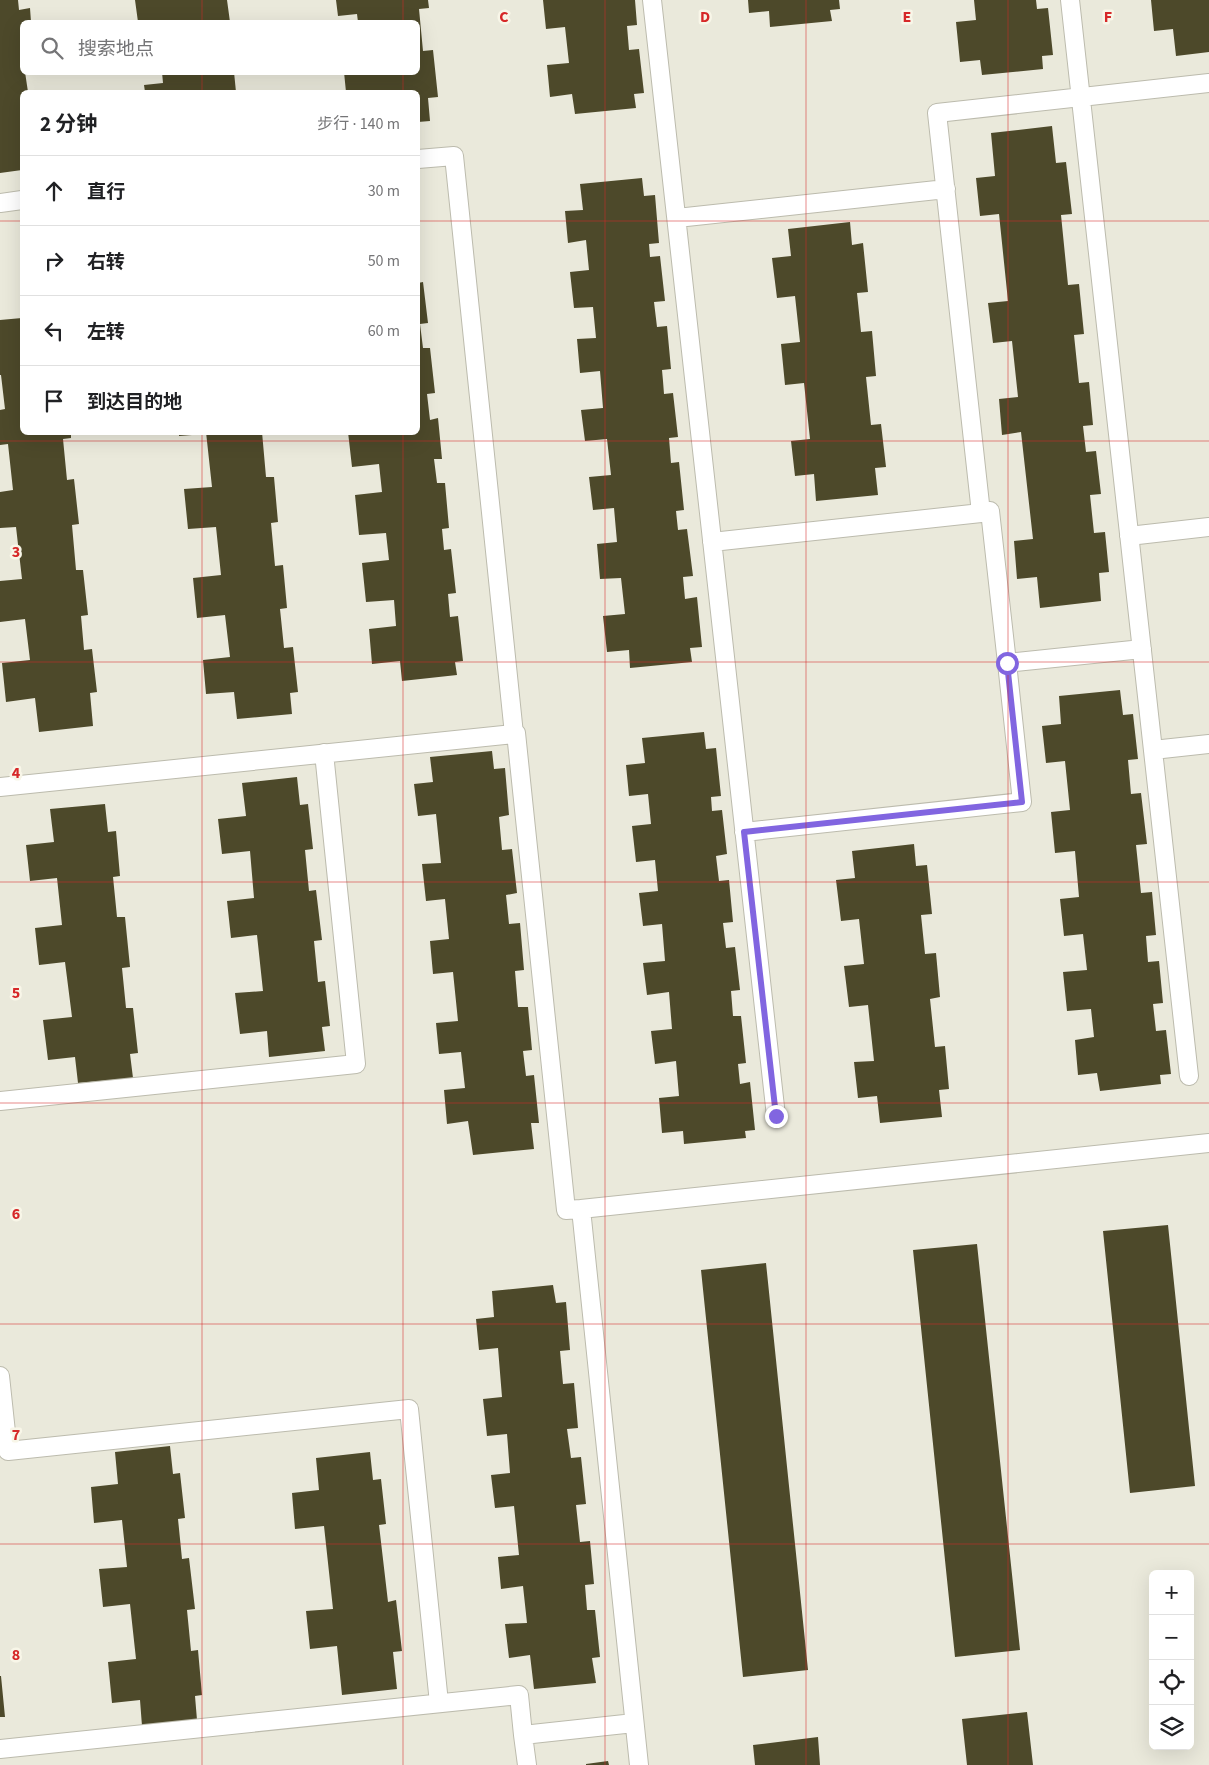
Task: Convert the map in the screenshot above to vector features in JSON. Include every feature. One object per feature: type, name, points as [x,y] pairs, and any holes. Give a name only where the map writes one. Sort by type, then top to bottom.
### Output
[{"type":"lane","points":[[652,0],[776,1116]]},
{"type":"lane","points":[[1070,0],[1189,1076]]},
{"type":"lane","points":[[982,513],[937,113],[1209,83]]},
{"type":"lane","points":[[420,159],[454,156],[566,1210],[1209,1144]]},
{"type":"lane","points":[[676,218],[946,189]]},
{"type":"lane","points":[[0,203],[20,200]]},
{"type":"lane","points":[[712,542],[990,512],[1007,663],[1022,802],[744,832]]},
{"type":"lane","points":[[1129,536],[1209,527]]},
{"type":"lane","points":[[1007,663],[1142,649]]},
{"type":"lane","points":[[0,787],[514,734]]},
{"type":"lane","points":[[1153,750],[1209,744]]},
{"type":"lane","points":[[0,1101],[356,1064],[324,753]]},
{"type":"lane","points":[[580,1209],[639,1765]]},
{"type":"lane","points":[[0,1376],[8,1451],[409,1409],[439,1703]]},
{"type":"lane","points":[[0,1749],[519,1695],[527,1765]]},
{"type":"lane","points":[[523,1735],[634,1723]]},
{"type":"building","points":[[0,0],[18,0],[19,10],[30,8],[31,20],[20,20],[20,75],[25,75],[28,90],[20,90],[20,170],[0,173]]},
{"type":"building","points":[[135,0],[227,0],[230,20],[138,20]]},
{"type":"building","points":[[336,0],[428,0],[429,8],[419,9],[423,51],[433,50],[438,97],[428,98],[430,121],[420,122],[420,90],[346,90],[344,75],[420,75],[420,20],[358,20],[357,14],[338,16]]},
{"type":"building","points":[[543,0],[635,0],[637,25],[627,26],[629,50],[639,49],[644,93],[634,94],[636,108],[575,114],[572,94],[550,97],[547,65],[569,63],[565,27],[546,29]]},
{"type":"building","points":[[748,0],[839,0],[840,9],[830,10],[832,21],[770,27],[769,11],[749,13]]},
{"type":"building","points":[[974,0],[1036,0],[1037,9],[1048,8],[1053,55],[1042,56],[1043,69],[982,75],[980,60],[960,62],[956,22],[976,20]]},
{"type":"building","points":[[1151,0],[1209,0],[1209,52],[1176,56],[1173,29],[1154,31]]},
{"type":"building","points":[[162,75],[234,75],[236,90],[145,90],[144,85],[163,83]]},
{"type":"building","points":[[1052,126],[1056,163],[1066,162],[1072,214],[1061,215],[1068,285],[1079,284],[1084,334],[1074,335],[1079,383],[1089,382],[1093,425],[1083,426],[1086,452],[1096,451],[1101,494],[1090,495],[1094,533],[1105,532],[1109,572],[1099,573],[1101,601],[1040,608],[1037,577],[1017,579],[1014,541],[1033,539],[1021,432],[1002,435],[999,399],[1018,397],[1012,341],[993,343],[988,303],[1008,301],[999,214],[980,216],[976,178],[995,176],[991,133]]},
{"type":"building","points":[[642,178],[644,196],[655,195],[659,243],[649,244],[650,257],[660,256],[665,301],[654,302],[657,327],[667,326],[671,369],[662,370],[664,394],[673,393],[678,437],[669,438],[671,463],[679,462],[684,510],[676,511],[678,530],[687,529],[693,576],[683,577],[685,599],[697,597],[702,647],[690,648],[692,662],[630,668],[629,650],[607,652],[603,616],[625,614],[621,578],[600,579],[597,544],[617,542],[614,508],[593,510],[589,477],[611,475],[607,439],[585,441],[581,410],[603,408],[600,371],[580,373],[577,339],[596,338],[593,307],[574,308],[570,272],[589,270],[586,240],[568,243],[565,211],[583,210],[580,184]]},
{"type":"building","points":[[850,222],[852,245],[863,243],[868,292],[857,293],[861,332],[872,331],[876,376],[866,377],[871,425],[881,424],[886,467],[875,468],[878,495],[816,501],[814,474],[795,476],[791,441],[810,439],[804,383],[785,385],[781,344],[800,342],[795,296],[777,298],[772,258],[791,256],[788,229]]},
{"type":"building","points":[[423,282],[428,323],[420,324],[420,283]]},
{"type":"building","points":[[20,318],[20,435],[71,435],[71,438],[63,439],[67,480],[74,479],[79,524],[72,525],[76,570],[83,570],[88,615],[81,616],[84,650],[92,649],[97,692],[90,693],[93,726],[39,732],[35,698],[6,702],[2,663],[30,660],[25,619],[0,622],[0,581],[22,579],[16,527],[0,528],[0,492],[13,490],[8,444],[0,445],[0,410],[5,409],[0,375],[0,320]]},
{"type":"building","points":[[420,324],[423,348],[430,348],[435,393],[427,394],[430,420],[438,418],[442,459],[434,459],[437,483],[445,483],[449,528],[442,529],[444,550],[451,549],[456,593],[448,594],[450,617],[458,616],[463,661],[455,662],[457,675],[402,681],[400,661],[372,664],[369,629],[396,626],[394,600],[366,602],[362,563],[389,560],[386,533],[359,535],[355,495],[382,492],[379,464],[352,467],[348,435],[420,435]]},
{"type":"building","points":[[206,435],[262,435],[266,477],[274,477],[278,522],[271,523],[275,566],[283,565],[287,608],[280,609],[284,648],[293,647],[298,692],[290,693],[292,714],[237,719],[234,692],[206,694],[203,660],[230,657],[225,615],[197,618],[193,578],[221,575],[216,527],[188,529],[184,489],[212,487]]},
{"type":"building","points":[[1120,690],[1123,715],[1133,714],[1138,759],[1128,760],[1131,794],[1141,793],[1147,844],[1136,845],[1141,893],[1152,892],[1156,935],[1146,936],[1148,962],[1159,961],[1163,1003],[1153,1004],[1156,1031],[1166,1030],[1171,1074],[1160,1075],[1161,1084],[1100,1091],[1097,1073],[1078,1075],[1075,1040],[1094,1037],[1091,1009],[1067,1011],[1063,972],[1087,970],[1083,934],[1064,936],[1060,899],[1079,897],[1075,851],[1055,853],[1051,812],[1070,810],[1065,761],[1046,763],[1042,726],[1061,724],[1059,696]]},
{"type":"building","points":[[704,732],[706,749],[716,748],[721,796],[711,797],[712,811],[722,810],[727,854],[716,856],[719,881],[729,880],[733,922],[723,923],[726,948],[735,947],[740,990],[731,991],[733,1016],[741,1016],[746,1063],[738,1064],[740,1084],[750,1082],[755,1130],[745,1131],[746,1138],[684,1144],[683,1131],[662,1133],[659,1098],[679,1096],[676,1061],[655,1064],[651,1031],[672,1029],[669,992],[647,995],[643,963],[665,961],[662,924],[643,926],[639,893],[658,891],[655,860],[636,862],[632,826],[651,824],[648,794],[629,796],[626,765],[645,763],[642,738]]},
{"type":"building","points":[[492,751],[494,769],[505,768],[509,815],[499,817],[502,850],[512,849],[517,893],[506,895],[509,924],[520,923],[524,970],[515,971],[518,1007],[528,1007],[532,1050],[523,1051],[526,1076],[534,1075],[539,1123],[531,1123],[534,1149],[473,1155],[468,1121],[447,1124],[444,1090],[465,1088],[461,1052],[439,1054],[436,1023],[458,1021],[453,972],[433,974],[430,941],[449,939],[445,899],[426,901],[422,864],[441,863],[436,814],[418,816],[414,784],[433,782],[430,757]]},
{"type":"building","points":[[297,777],[300,805],[308,804],[313,849],[305,850],[309,891],[316,890],[322,940],[314,941],[318,982],[325,981],[330,1026],[322,1027],[325,1051],[269,1057],[267,1031],[240,1034],[235,993],[263,991],[257,935],[231,938],[227,901],[254,898],[250,851],[222,854],[218,819],[246,816],[242,783]]},
{"type":"building","points":[[105,804],[108,832],[116,831],[120,876],[113,877],[117,917],[125,917],[130,967],[122,968],[126,1008],[133,1008],[138,1053],[130,1054],[133,1078],[78,1083],[75,1057],[48,1060],[43,1020],[72,1017],[65,962],[39,965],[35,928],[62,925],[57,878],[30,881],[26,845],[54,842],[50,809]]},
{"type":"building","points":[[914,844],[916,866],[927,865],[932,914],[921,915],[925,954],[936,953],[940,997],[930,999],[935,1047],[945,1046],[949,1089],[939,1090],[942,1117],[880,1123],[877,1096],[858,1098],[854,1062],[874,1061],[868,1005],[849,1007],[844,966],[864,964],[859,919],[841,921],[836,880],[855,878],[852,851]]},
{"type":"building","points":[[1168,1225],[1195,1486],[1130,1493],[1103,1231]]},
{"type":"building","points":[[977,1244],[1020,1650],[955,1657],[913,1250]]},
{"type":"building","points":[[766,1263],[808,1670],[743,1677],[701,1270]]},
{"type":"building","points":[[553,1285],[556,1303],[566,1302],[570,1350],[560,1351],[563,1384],[574,1383],[578,1428],[567,1429],[571,1458],[581,1457],[586,1504],[576,1505],[580,1542],[590,1541],[594,1584],[585,1585],[587,1610],[595,1610],[600,1657],[592,1658],[596,1683],[534,1689],[530,1655],[509,1658],[505,1624],[527,1623],[523,1586],[501,1589],[498,1557],[519,1555],[514,1506],[495,1508],[491,1475],[510,1473],[507,1434],[487,1436],[483,1399],[502,1397],[498,1348],[479,1350],[476,1319],[494,1317],[492,1291]]},
{"type":"building","points":[[170,1446],[173,1474],[180,1473],[185,1518],[178,1519],[182,1559],[189,1558],[195,1609],[187,1610],[191,1651],[198,1650],[202,1695],[195,1696],[197,1720],[142,1726],[140,1700],[112,1703],[108,1662],[136,1659],[130,1604],[103,1607],[99,1569],[127,1567],[122,1520],[94,1523],[91,1487],[118,1484],[115,1452]]},
{"type":"building","points":[[370,1452],[373,1480],[381,1479],[386,1524],[379,1525],[388,1602],[396,1600],[402,1651],[393,1652],[397,1689],[342,1695],[337,1646],[310,1649],[306,1611],[333,1609],[324,1526],[295,1529],[292,1493],[319,1490],[316,1458]]},
{"type":"building","points":[[1,1676],[5,1717],[0,1717]]},
{"type":"building","points":[[1027,1712],[1033,1765],[967,1765],[962,1719]]},
{"type":"building","points":[[818,1737],[820,1765],[755,1765],[753,1745]]},
{"type":"building","points":[[608,1761],[609,1765],[586,1765],[586,1764]]},
{"type":"route","points":[[776,1116],[744,832],[1022,802],[1007,663]]}]
